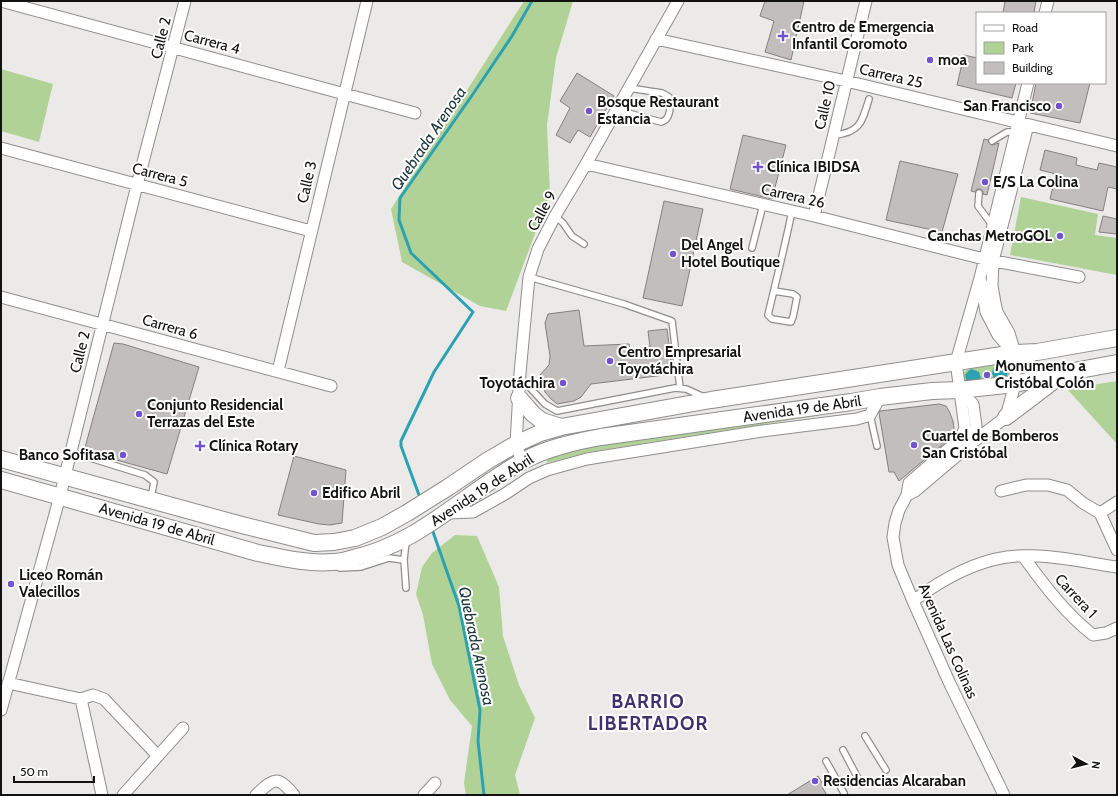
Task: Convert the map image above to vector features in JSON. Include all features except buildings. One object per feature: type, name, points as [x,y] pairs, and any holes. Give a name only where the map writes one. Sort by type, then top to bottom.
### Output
[{"type":"main road","name":"Avenida 19 de Abril","points":[[1,459],[314,543],[334,542],[354,538],[382,527],[407,513],[516,444],[540,433],[561,427],[711,400],[1015,353],[1037,352],[1117,338]]},
{"type":"main road","points":[[1015,353],[1042,378]]},
{"type":"main road","name":"Avenida 19 de Abril","points":[[1,480],[258,553],[328,567],[334,562],[381,550],[406,538],[447,513],[494,479],[522,462],[548,450],[573,442],[880,397],[1015,384],[1117,363]]},
{"type":"main road","points":[[1006,417],[1063,373]]},
{"type":"main road","points":[[519,398],[542,421],[561,427]]},
{"type":"street","name":"Carrera 4","points":[[1,1],[415,113]]},
{"type":"street","name":"Calle 2","points":[[1,710],[60,496],[137,185],[186,1]]},
{"type":"street","name":"Calle 3","points":[[278,371],[367,1]]},
{"type":"street","name":"Calle 9","points":[[522,462],[516,444],[520,376],[529,277],[538,249],[555,216],[678,1]]},
{"type":"street","name":"Calle 10","points":[[814,216],[866,1]]},
{"type":"street","points":[[1045,12],[1048,1]]},
{"type":"street","name":"Carrera 25","points":[[656,40],[846,81],[1020,126],[1117,146]]},
{"type":"street","points":[[956,362],[980,278],[988,260],[1020,126],[1028,84]]},
{"type":"street","points":[[1006,417],[1015,384],[1015,353],[1009,333],[997,312],[988,260],[992,225],[1020,126]]},
{"type":"street","name":"Carrera 5","points":[[1,148],[311,231]]},
{"type":"street","name":"Carrera 26","points":[[586,164],[814,216],[988,260],[1079,276]]},
{"type":"street","points":[[980,278],[986,312],[998,335],[1015,353]]},
{"type":"street","name":"Carrera 6","points":[[1,297],[332,386]]},
{"type":"street","name":"Avenida Las Colinas","points":[[956,362],[965,428],[960,439],[910,483],[907,495],[899,510],[893,537],[898,565],[913,601],[950,684],[1004,795]]},
{"type":"street","points":[[959,390],[973,404],[976,426],[973,442]]},
{"type":"street","points":[[447,513],[473,512],[505,494],[529,478],[547,470],[587,459],[762,431],[857,419],[870,415],[880,397]]},
{"type":"street","name":"Avenida Las Colinas","points":[[907,495],[915,491],[973,442],[1006,417]]},
{"type":"street","points":[[1001,491],[1026,485],[1048,485],[1066,490],[1083,503],[1100,513],[1117,550]]},
{"type":"street","points":[[1100,513],[1117,502]]},
{"type":"street","name":"Carrera 1","points":[[1023,556],[1064,608],[1093,635],[1106,633],[1117,628]]},
{"type":"street","points":[[913,601],[932,587],[954,574],[987,561],[1008,557],[1043,556],[1117,567]]},
{"type":"street","points":[[8,683],[81,699],[93,695],[104,699],[158,756]]},
{"type":"street","points":[[81,699],[102,795]]},
{"type":"street","points":[[123,795],[183,728]]},
{"type":"street","points":[[256,795],[269,783],[277,781],[284,784],[294,795]]},
{"type":"street","points":[[424,795],[434,783]]},
{"type":"lane","points":[[617,110],[661,122],[668,118],[670,103],[669,97],[662,93],[629,88]]},
{"type":"lane","points":[[833,135],[845,134],[856,129],[864,117],[869,99]]},
{"type":"lane","points":[[992,141],[1020,126]]},
{"type":"lane","points":[[979,193],[978,206],[992,225]]},
{"type":"lane","points":[[752,248],[763,205]]},
{"type":"lane","points":[[774,291],[793,294],[797,297],[791,322],[772,319],[769,318],[768,315],[792,211]]},
{"type":"lane","points":[[555,216],[563,223],[572,236],[584,244]]},
{"type":"lane","points":[[529,277],[624,304],[672,321],[680,388]]},
{"type":"lane","points":[[520,376],[545,404],[558,411],[675,388],[686,389],[711,400]]},
{"type":"lane","points":[[870,415],[877,446]]},
{"type":"lane","points":[[70,452],[145,475],[154,482],[151,500]]},
{"type":"lane","points":[[406,538],[404,560],[406,588]]},
{"type":"lane","points":[[328,567],[361,567],[389,558],[404,560]]},
{"type":"lane","points":[[865,736],[886,770]]},
{"type":"lane","points":[[843,750],[862,784]]},
{"type":"lane","points":[[826,761],[844,793]]},
{"type":"green space","points":[[524,1],[573,1],[556,58],[547,125],[550,194],[506,311],[480,306],[402,262],[391,209]]},
{"type":"green space","points":[[1,69],[53,84],[39,142],[1,131]]},
{"type":"green space","name":"Canchas MetroGOL","points":[[1021,197],[1098,214],[1095,235],[1117,238],[1117,275],[1010,255]]},
{"type":"green space","points":[[1001,364],[1008,369],[1008,378],[965,383],[962,380],[964,372],[968,369]]},
{"type":"green space","points":[[1117,381],[1117,444],[1067,389]]},
{"type":"green space","points":[[815,412],[816,416],[589,452],[547,463],[547,458],[585,447]]},
{"type":"green space","points":[[455,535],[477,536],[499,587],[503,636],[519,685],[535,718],[515,775],[520,795],[466,795],[464,783],[472,726],[450,700],[432,664],[423,615],[416,594],[422,567],[432,553]]},
{"type":"water","points":[[999,364],[1008,369],[1007,377],[994,378],[992,373],[993,369]]},
{"type":"water","points":[[972,369],[979,372],[981,378],[979,382],[967,383],[965,375]]},
{"type":"waterway","name":"Quebrada Arenosa","points":[[419,495],[401,446],[401,441],[434,372],[473,312],[411,253],[399,220],[400,198],[512,36],[532,1]]},
{"type":"waterway","name":"Quebrada Arenosa","points":[[432,529],[459,606],[480,710],[478,741],[484,795]]},
{"type":"place","name":"Centro de Emergencia Infantil Coromoto","points":[[783,36]]},
{"type":"place","name":"moa","points":[[930,60]]},
{"type":"place","name":"San Francisco","points":[[1059,106]]},
{"type":"place","name":"Bosque Restaurant Estancia","points":[[589,111]]},
{"type":"place","name":"Clínica IBIDSA","points":[[758,167]]},
{"type":"place","name":"E/S La Colina","points":[[985,182]]},
{"type":"place","name":"Canchas MetroGOL","points":[[1060,236]]},
{"type":"place","name":"Del Angel Hotel Boutique","points":[[673,254]]},
{"type":"place","name":"Centro Empresarial Toyotáchira","points":[[610,361]]},
{"type":"place","name":"Monumento a Cristóbal Colón","points":[[987,375]]},
{"type":"place","name":"Toyotáchira","points":[[563,383]]},
{"type":"place","name":"Conjunto Residencial Terrazas del Este","points":[[139,414]]},
{"type":"place","name":"Cuartel de Bomberos San Cristóbal","points":[[914,445]]},
{"type":"place","name":"Clínica Rotary","points":[[200,446]]},
{"type":"place","name":"Banco Sofitasa","points":[[123,455]]},
{"type":"place","name":"Edifico Abril","points":[[314,493]]},
{"type":"place","name":"Liceo Román Valecillos","points":[[11,584]]},
{"type":"place","name":"Residencias Alcaraban","points":[[815,781]]},
{"type":"district","name":"BARRIO LIBERTADOR","points":[[648,712]]}]
